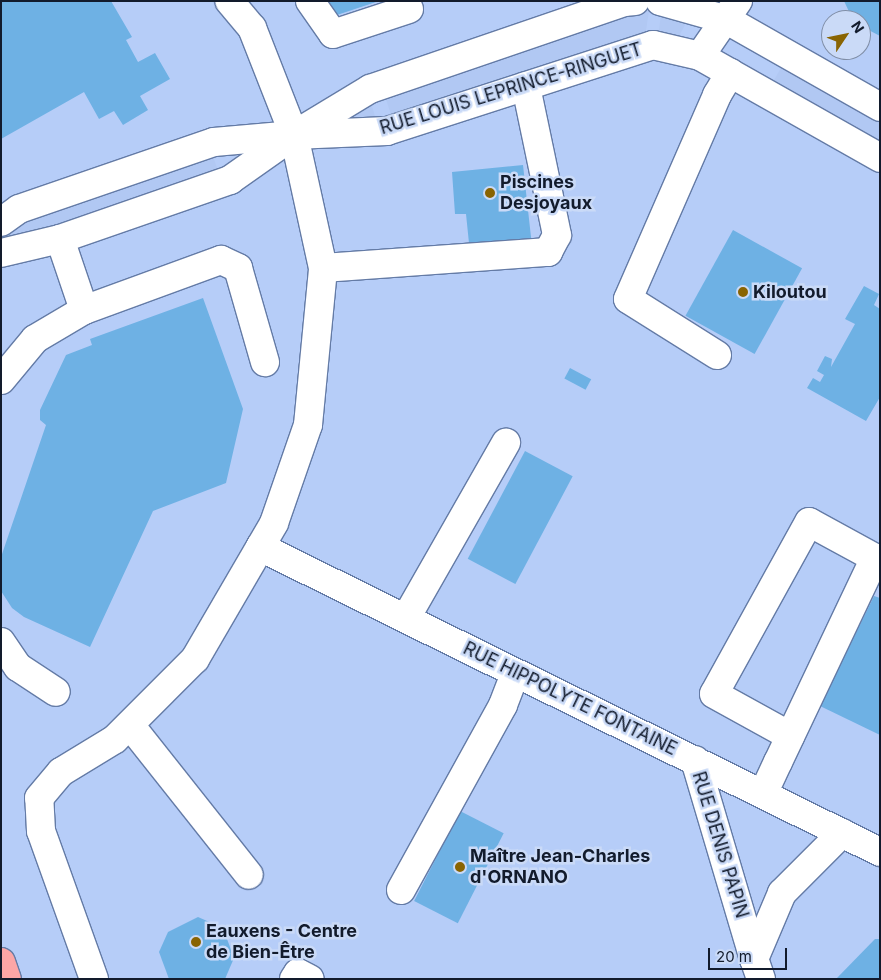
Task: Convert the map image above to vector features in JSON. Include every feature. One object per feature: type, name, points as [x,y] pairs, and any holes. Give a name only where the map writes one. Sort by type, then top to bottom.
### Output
[{"type":"main road","points":[[1,962],[7,979]]},
{"type":"street","points":[[94,979],[41,832],[39,798],[61,772],[115,739],[195,659],[274,522],[308,425],[323,268],[294,135],[252,28],[229,1]]},
{"type":"street","points":[[310,1],[333,34],[409,9]]},
{"type":"street","name":"RUE LOUIS LEPRINCE-RINGUET","points":[[1,253],[60,239],[230,180],[294,135],[370,89],[590,7],[635,1]]},
{"type":"street","points":[[660,1],[732,10],[880,107]]},
{"type":"street","points":[[700,56],[732,10]]},
{"type":"street","name":"RUE LOUIS LEPRINCE-RINGUET","points":[[1,222],[19,209],[214,142],[294,135],[387,131],[654,45],[700,56],[880,158]]},
{"type":"street","points":[[717,355],[628,300],[717,95],[730,73]]},
{"type":"street","points":[[323,268],[548,252],[557,234],[526,86]]},
{"type":"street","points":[[60,239],[84,310]]},
{"type":"street","points":[[1,380],[35,339],[84,310],[222,260],[238,268],[265,362]]},
{"type":"street","points":[[406,618],[506,443]]},
{"type":"street","points":[[763,794],[875,558],[809,522],[714,694],[790,736]]},
{"type":"street","name":"RUE HIPPOLYTE FONTAINE","points":[[260,547],[880,852]]},
{"type":"street","points":[[1,642],[18,667],[56,692]]},
{"type":"street","points":[[401,890],[503,705],[515,673]]},
{"type":"street","points":[[130,725],[248,875]]},
{"type":"street","name":"RUE DENIS PAPIN","points":[[695,760],[757,969]]},
{"type":"street","name":"RUE DENIS PAPIN","points":[[757,969],[782,893],[842,833]]},
{"type":"street","points":[[294,979],[298,973],[310,979]]},
{"type":"shaded area","points":[[1,1],[880,1],[880,979],[1,979]]},
{"type":"shaded area","points":[[629,11],[649,11],[645,37],[392,118],[384,93]]},
{"type":"shaded area","points":[[661,14],[679,19],[685,25],[678,38],[658,38]]},
{"type":"shaded area","points":[[785,61],[880,115],[880,149],[770,87]]},
{"type":"shaded area","points":[[370,99],[377,124],[359,129],[352,104]]},
{"type":"shaded area","points":[[212,153],[220,177],[63,230],[1,240],[52,206]]},
{"type":"building","points":[[1,1],[111,1],[132,37],[126,40],[138,62],[155,53],[170,79],[140,96],[148,110],[123,125],[114,111],[99,119],[84,92],[1,139]]},
{"type":"building","points":[[329,1],[376,1],[376,2],[334,16]]},
{"type":"building","points":[[844,1],[880,1],[880,36],[871,31],[871,10],[848,10]]},
{"type":"building","name":"Piscines Desjoyaux","points":[[523,165],[532,246],[470,253],[466,214],[455,214],[452,172]]},
{"type":"building","name":"Kiloutou","points":[[733,230],[802,268],[755,354],[685,316]]},
{"type":"building","points":[[864,286],[879,294],[874,305],[880,309],[880,397],[866,421],[807,388],[813,378],[820,382],[824,375],[817,371],[825,356],[832,359],[831,367],[855,324],[845,319]]},
{"type":"building","points":[[203,298],[243,409],[226,483],[153,511],[90,647],[24,617],[12,608],[1,591],[1,557],[46,425],[40,420],[40,410],[66,355],[92,345],[90,339]]},
{"type":"building","points":[[570,368],[591,379],[586,390],[564,379]]},
{"type":"building","points":[[525,451],[573,476],[515,584],[468,559]]},
{"type":"building","points":[[874,596],[880,598],[880,735],[820,706]]},
{"type":"building","name":"Maître Jean-Charles d'ORNANO","points":[[460,811],[504,833],[458,923],[414,901]]},
{"type":"building","name":"Eauxens - Centre de Bien-Être","points":[[198,917],[223,928],[234,958],[225,979],[169,979],[159,952],[168,932]]},
{"type":"building","points":[[875,939],[880,939],[880,979],[836,979]]},
{"type":"place","name":"Piscines Desjoyaux","points":[[490,193]]},
{"type":"place","name":"Kiloutou","points":[[743,292]]},
{"type":"place","name":"Maître Jean-Charles d'ORNANO","points":[[460,867]]},
{"type":"place","name":"Eauxens - Centre de Bien-Être","points":[[196,942]]}]
